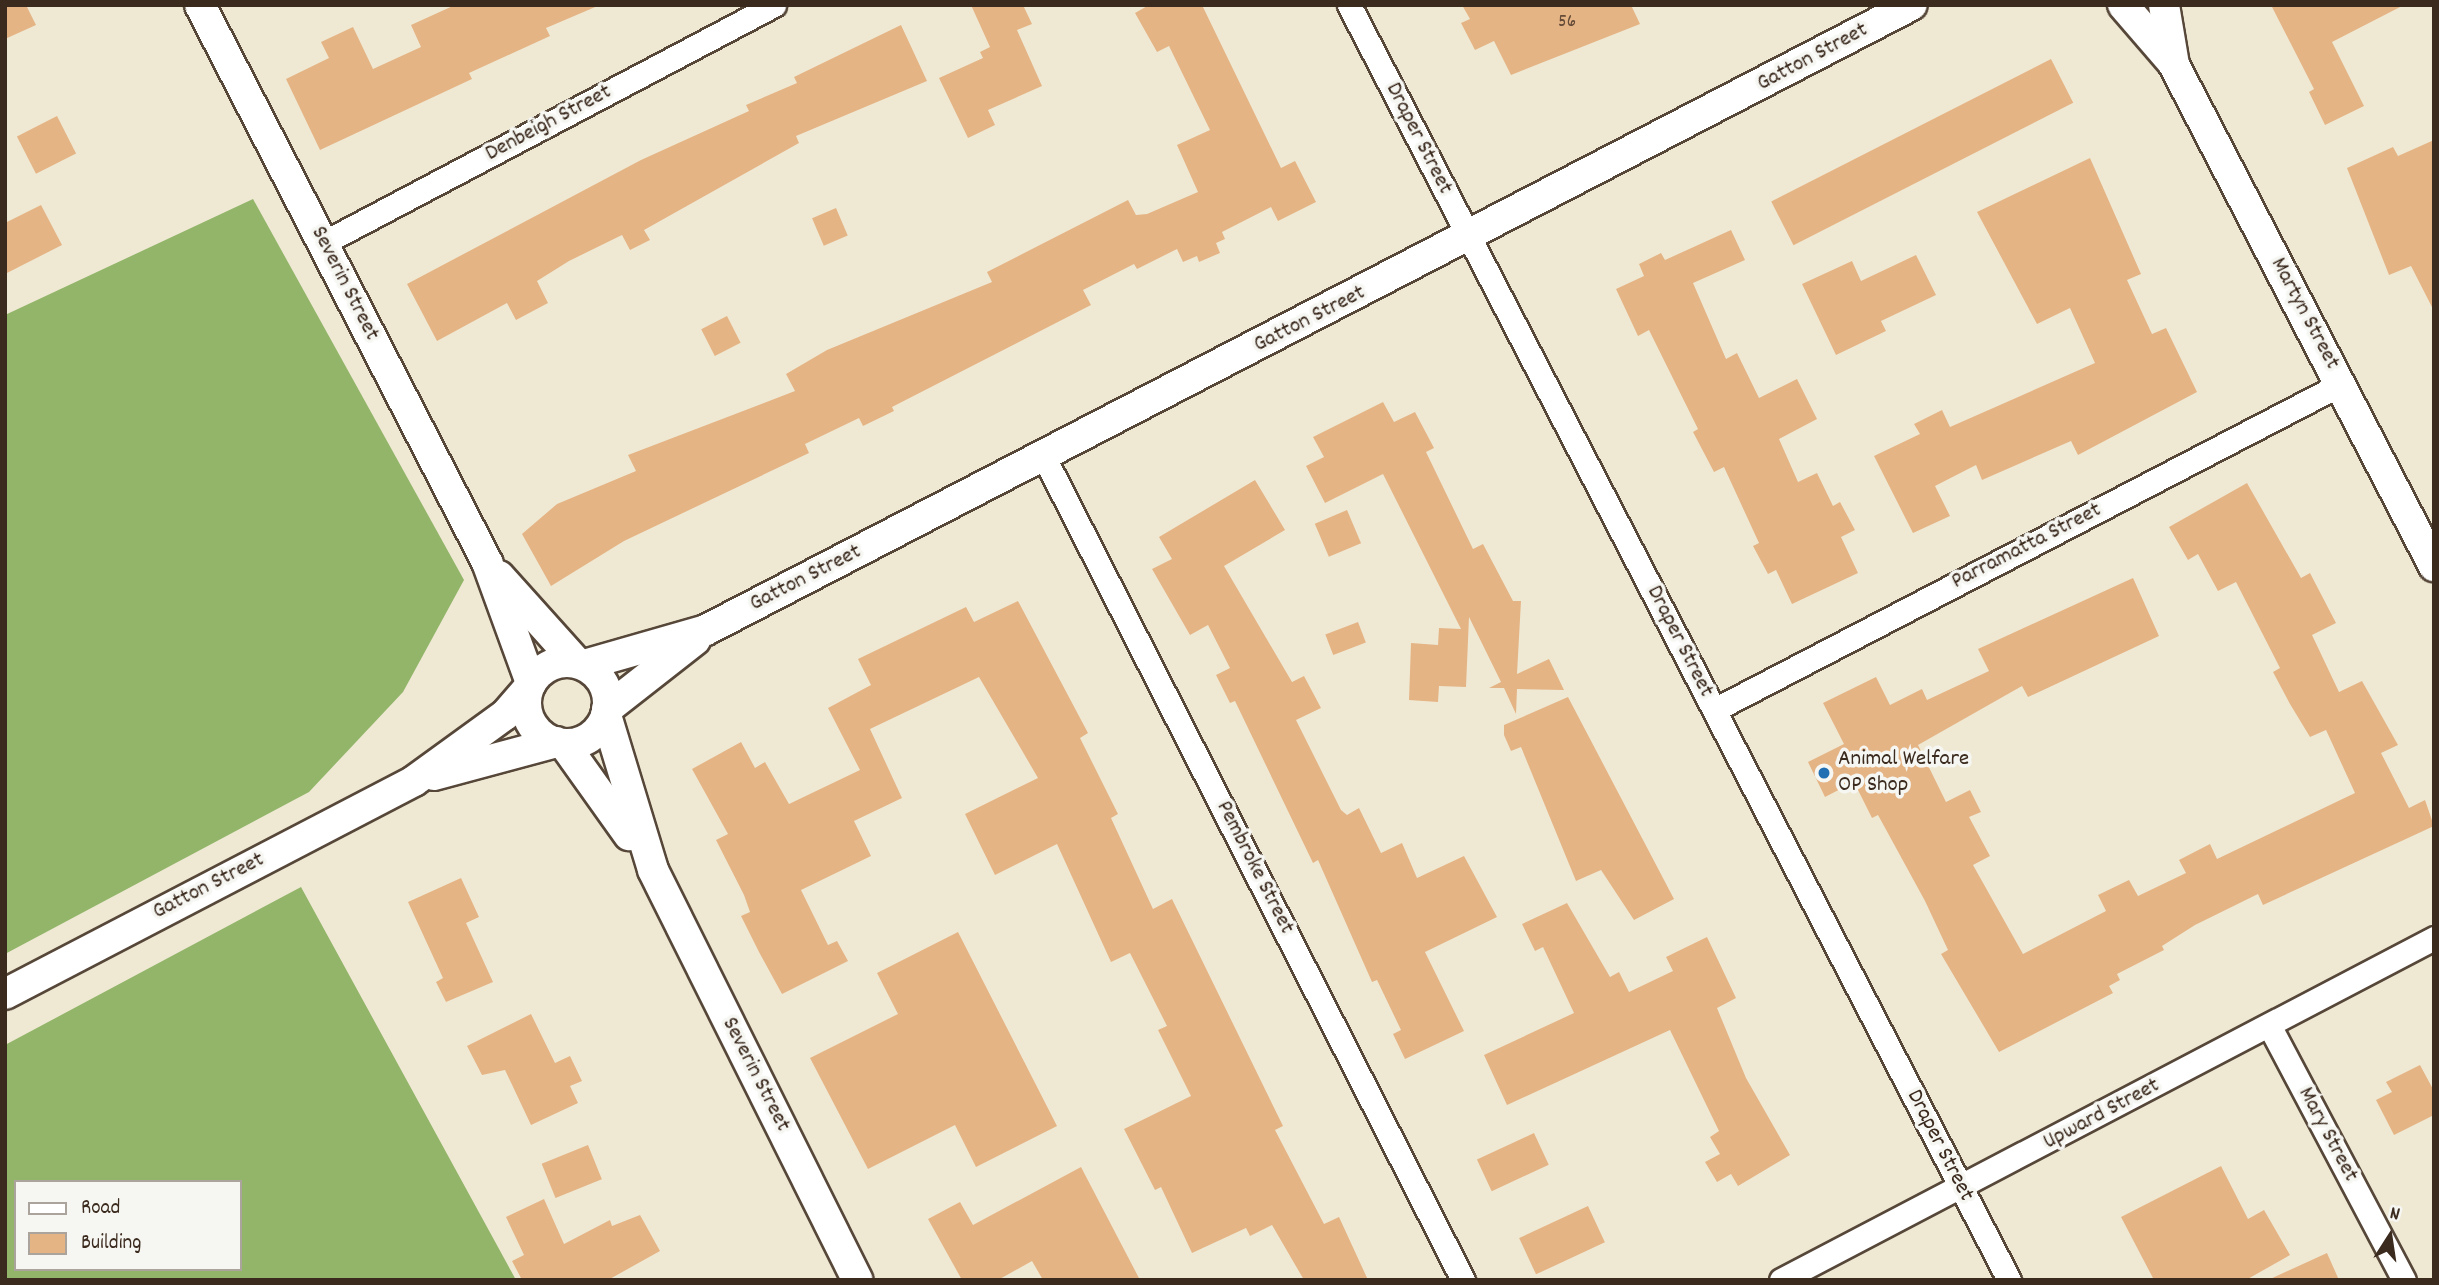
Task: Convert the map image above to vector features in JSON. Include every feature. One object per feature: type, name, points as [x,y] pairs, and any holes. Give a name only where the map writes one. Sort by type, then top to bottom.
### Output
[{"type":"street","name":"Severin Street","points":[[200,5],[487,562],[530,686]]},
{"type":"street","name":"Denbeigh Street","points":[[323,243],[774,5]]},
{"type":"street","name":"Draper Street","points":[[1349,5],[2009,1280]]},
{"type":"street","name":"Gatton Street","points":[[581,664],[706,630],[1469,238],[1912,5]]},
{"type":"street","name":"Martyn Street","points":[[2123,5],[2173,62],[2434,566]]},
{"type":"street","name":"Martyn Street","points":[[2164,5],[2173,62]]},
{"type":"street","name":"Parramatta Street","points":[[1714,709],[2341,384]]},
{"type":"street","name":"Pembroke Street","points":[[1044,457],[1463,1280]]},
{"type":"street","name":"Severin Street","points":[[487,562],[581,664]]},
{"type":"street","name":"Gatton Street","points":[[607,712],[706,630]]},
{"type":"street","points":[[581,664],[603,683],[607,712],[590,736],[561,743],[531,722],[530,686],[551,665],[581,664]]},
{"type":"street","name":"Gatton Street","points":[[5,994],[414,781],[505,715],[530,686]]},
{"type":"street","name":"Severin Street","points":[[607,712],[653,870]]},
{"type":"street","name":"Severin Street","points":[[561,743],[653,870],[858,1280]]},
{"type":"street","name":"Gatton Street","points":[[414,781],[561,743]]},
{"type":"street","name":"Upward Street","points":[[1781,1280],[2430,944]]},
{"type":"street","name":"Mary Street","points":[[2270,1027],[2404,1280]]},
{"type":"green space","points":[[253,199],[464,580],[403,692],[309,792],[5,954],[5,315]]},
{"type":"green space","points":[[301,887],[516,1280],[5,1280],[5,1045]]},
{"type":"building","points":[[5,5],[26,5],[36,25],[5,39]]},
{"type":"building","points":[[455,5],[600,5],[546,28],[550,36],[469,73],[472,79],[320,150],[286,79],[329,58],[321,42],[353,27],[373,69],[421,47],[411,25]]},
{"type":"building","points":[[971,5],[1023,5],[1032,24],[1017,30],[1042,86],[988,110],[995,125],[968,138],[939,78],[983,58],[980,52],[990,47]]},
{"type":"building","points":[[1149,5],[1202,5],[1281,168],[1295,161],[1316,202],[1278,221],[1271,207],[1222,232],[1225,239],[1216,243],[1220,253],[1199,262],[1197,256],[1183,262],[1177,249],[1137,269],[1134,264],[1083,290],[1091,305],[892,407],[894,411],[863,426],[859,418],[805,444],[809,453],[624,541],[551,586],[522,534],[557,504],[636,471],[628,455],[795,391],[786,374],[827,350],[992,282],[987,272],[1128,200],[1136,215],[1147,214],[1198,192],[1177,145],[1210,130],[1169,46],[1157,52],[1135,13]]},
{"type":"building","points":[[1462,5],[1631,5],[1640,24],[1511,75],[1494,41],[1475,50],[1461,23],[1470,19]]},
{"type":"building","points":[[2271,5],[2404,5],[2332,42],[2364,106],[2325,125],[2309,92],[2314,89]]},
{"type":"building","points":[[901,25],[927,81],[796,136],[799,143],[644,230],[650,240],[630,250],[622,235],[569,261],[537,281],[548,303],[516,320],[507,303],[437,341],[407,284],[641,160],[749,111],[746,105],[797,83],[794,77]]},
{"type":"building","points":[[2051,59],[2073,103],[1793,245],[1771,202]]},
{"type":"building","points":[[57,116],[76,153],[36,174],[17,136]]},
{"type":"building","points":[[2434,140],[2434,311],[2411,266],[2389,275],[2347,168],[2393,147],[2398,156]]},
{"type":"building","points":[[2090,158],[2141,274],[2127,280],[2152,334],[2166,328],[2197,392],[2078,455],[2071,441],[1982,480],[1976,465],[1935,486],[1950,516],[1913,533],[1874,456],[1920,434],[1914,424],[1942,410],[1950,427],[2095,363],[2070,308],[2037,324],[1977,212]]},
{"type":"building","points":[[41,205],[62,245],[5,274],[5,223]]},
{"type":"building","points":[[836,208],[848,236],[824,246],[812,218]]},
{"type":"building","points":[[1731,230],[1745,260],[1693,283],[1726,359],[1737,353],[1759,398],[1797,379],[1817,419],[1779,439],[1798,482],[1817,473],[1833,506],[1840,502],[1855,530],[1841,537],[1858,573],[1792,604],[1776,570],[1768,574],[1753,546],[1759,543],[1724,467],[1714,472],[1693,432],[1698,429],[1649,330],[1638,336],[1616,289],[1644,276],[1639,264],[1661,253],[1665,260]]},
{"type":"building","points":[[1916,255],[1936,295],[1881,321],[1886,331],[1836,355],[1802,284],[1852,261],[1861,281]]},
{"type":"building","points":[[727,316],[741,343],[715,356],[701,329]]},
{"type":"building","points":[[1383,402],[1394,422],[1415,412],[1434,448],[1426,452],[1473,549],[1483,544],[1513,601],[1521,601],[1517,674],[1549,659],[1564,690],[1517,689],[1516,714],[1504,688],[1489,688],[1501,682],[1469,617],[1466,687],[1439,686],[1438,702],[1409,700],[1411,643],[1438,645],[1439,628],[1461,629],[1383,474],[1325,503],[1306,466],[1324,457],[1313,437]]},
{"type":"building","points":[[1255,480],[1285,530],[1224,566],[1292,682],[1304,676],[1321,708],[1296,720],[1341,810],[1347,815],[1359,808],[1381,853],[1402,843],[1417,878],[1464,856],[1497,917],[1425,952],[1464,1031],[1405,1059],[1393,1034],[1401,1030],[1377,980],[1372,982],[1318,860],[1313,863],[1235,701],[1230,703],[1216,675],[1230,668],[1208,625],[1190,635],[1152,569],[1172,559],[1159,537]]},
{"type":"building","points":[[2247,483],[2301,578],[2310,573],[2336,623],[2312,635],[2339,692],[2362,681],[2398,745],[2381,753],[2409,808],[2425,800],[2434,826],[2263,905],[2258,894],[2195,925],[2162,946],[2164,950],[2117,974],[2120,980],[2109,986],[2113,993],[1999,1052],[1941,954],[1948,950],[1925,901],[1878,815],[1872,818],[1854,782],[1825,797],[1808,762],[1844,744],[1823,703],[1876,677],[1890,705],[1922,689],[1927,700],[1989,671],[1978,649],[2133,578],[2159,636],[2028,697],[2022,686],[1918,745],[1946,802],[1970,790],[1981,812],[1969,817],[1990,856],[1973,865],[2023,954],[2106,911],[2098,895],[2129,880],[2138,896],[2186,873],[2179,860],[2210,844],[2217,859],[2355,793],[2326,730],[2310,737],[2290,704],[2273,672],[2280,668],[2236,582],[2218,591],[2198,554],[2188,560],[2169,527]]},
{"type":"building","points":[[1347,510],[1361,543],[1329,557],[1315,524]]},
{"type":"building","points":[[1018,601],[1088,733],[1080,738],[1118,814],[1111,818],[1153,909],[1172,899],[1283,1126],[1275,1130],[1324,1224],[1339,1217],[1368,1280],[1304,1280],[1272,1225],[1250,1236],[1246,1228],[1192,1253],[1161,1187],[1155,1190],[1124,1129],[1191,1096],[1158,1030],[1167,1026],[1130,953],[1111,962],[1057,844],[995,875],[965,814],[1038,778],[979,677],[870,729],[902,798],[854,821],[871,856],[801,890],[828,945],[837,941],[848,961],[782,994],[759,952],[741,916],[750,912],[744,895],[716,840],[728,834],[692,769],[741,742],[755,768],[765,762],[789,804],[860,770],[828,708],[871,685],[858,659],[966,607],[974,622]]},
{"type":"building","points":[[1358,622],[1366,643],[1333,655],[1325,635]]},
{"type":"building","points":[[1568,697],[1674,899],[1634,920],[1601,870],[1576,881],[1521,747],[1511,751],[1504,735],[1504,725]]},
{"type":"building","points":[[461,878],[479,917],[466,923],[493,982],[446,1002],[436,982],[443,978],[408,902]]},
{"type":"building","points":[[1567,903],[1610,977],[1619,972],[1629,992],[1673,971],[1666,957],[1707,937],[1736,998],[1717,1008],[1746,1078],[1790,1155],[1738,1186],[1731,1174],[1717,1182],[1705,1162],[1720,1154],[1710,1137],[1719,1131],[1670,1030],[1507,1105],[1484,1055],[1574,1013],[1543,947],[1535,951],[1522,924]]},
{"type":"building","points":[[958,932],[1057,1126],[976,1167],[955,1125],[868,1169],[810,1058],[898,1014],[877,973]]},
{"type":"building","points":[[531,1014],[555,1063],[570,1056],[582,1081],[570,1086],[578,1103],[531,1125],[505,1070],[482,1075],[467,1046]]},
{"type":"building","points":[[2420,1065],[2434,1091],[2434,1115],[2394,1135],[2376,1100],[2392,1092],[2386,1082]]},
{"type":"building","points":[[1534,1133],[1549,1165],[1492,1191],[1477,1160]]},
{"type":"building","points":[[588,1145],[602,1179],[556,1198],[542,1164]]},
{"type":"building","points":[[2221,1166],[2248,1219],[2264,1210],[2290,1255],[2246,1280],[2154,1280],[2121,1217]]},
{"type":"building","points":[[1081,1167],[1140,1280],[1043,1280],[1032,1261],[998,1280],[962,1280],[928,1219],[960,1202],[973,1225]]},
{"type":"building","points":[[544,1199],[564,1244],[610,1220],[612,1226],[640,1215],[660,1251],[608,1280],[522,1280],[512,1261],[524,1255],[506,1217]]},
{"type":"building","points":[[1588,1206],[1605,1242],[1536,1274],[1519,1238]]},
{"type":"building","points":[[2327,1253],[2339,1280],[2268,1280]]},
{"type":"place","name":"Animal Welfare OP Shop","points":[[1824,773]]}]
